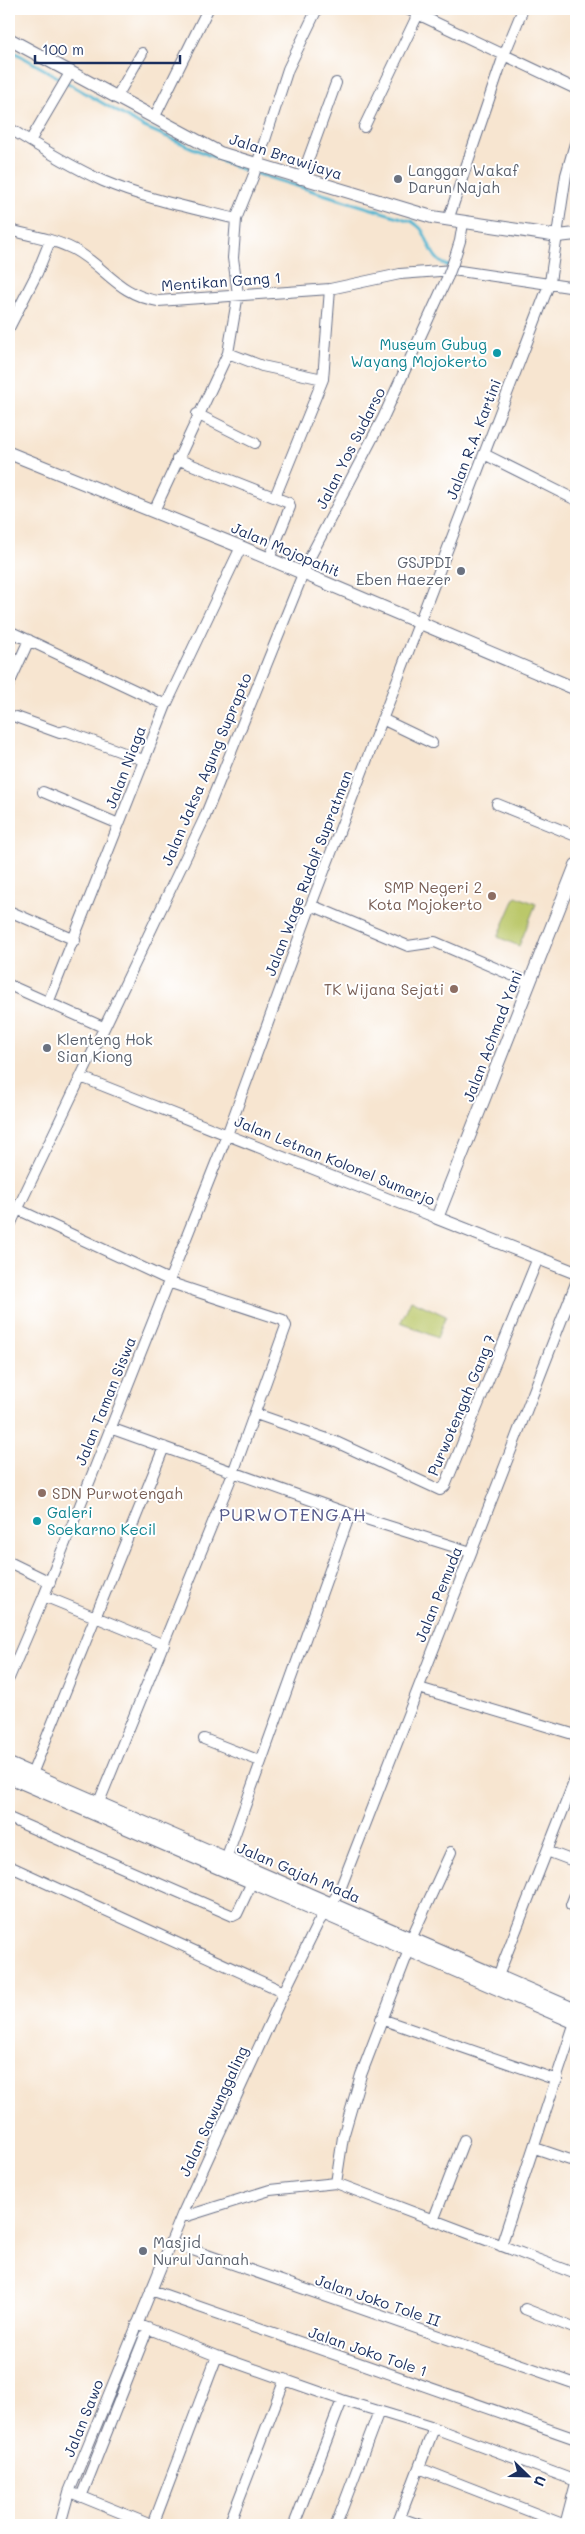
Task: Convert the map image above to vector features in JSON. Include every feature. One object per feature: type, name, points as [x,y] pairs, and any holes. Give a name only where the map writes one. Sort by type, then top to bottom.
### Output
[{"type":"main road","name":"Jalan Brawijaya","points":[[9,39],[66,81],[116,98],[255,171],[301,179],[463,224],[558,236],[576,234]]},
{"type":"main road","name":"Jalan Mojopahit","points":[[9,453],[241,547],[576,690]]},
{"type":"main road","name":"Jalan Achmad Yani","points":[[437,1218],[576,865]]},
{"type":"main road","name":"Jalan Letnan Kolonel Sumarjo","points":[[437,1218],[576,1273]]},
{"type":"main road","name":"Jalan Gajah Mada","points":[[9,1764],[226,1859],[328,1909]]},
{"type":"main road","name":"Jalan Gajah Mada","points":[[9,1777],[252,1882],[328,1909],[498,1976],[576,2018]]},
{"type":"main road","name":"Jalan Gajah Mada","points":[[411,1941],[576,2018]]},
{"type":"street","points":[[154,118],[208,9]]},
{"type":"street","points":[[154,511],[197,414],[228,353],[238,294],[234,258],[236,219],[255,171],[288,69],[317,9]]},
{"type":"street","points":[[407,9],[419,11],[504,55],[576,88]]},
{"type":"street","points":[[448,220],[504,55],[523,9]]},
{"type":"street","points":[[364,127],[419,11]]},
{"type":"street","points":[[116,98],[142,52]]},
{"type":"street","points":[[30,141],[66,81]]},
{"type":"street","points":[[301,179],[336,83]]},
{"type":"street","points":[[9,128],[104,181],[141,194],[236,219]]},
{"type":"street","name":"Jalan R.A. Kartini","points":[[418,623],[550,281],[566,175],[576,140]]},
{"type":"street","name":"Jalan Yos Sudarso","points":[[303,574],[383,418],[451,269],[463,224]]},
{"type":"street","name":"Mentikan Gang 1","points":[[9,230],[50,241],[74,250],[122,288],[146,299],[169,302],[238,294],[330,289],[400,274],[451,269],[550,281],[576,288]]},
{"type":"street","points":[[9,328],[37,274],[50,241]]},
{"type":"street","points":[[275,497],[323,379],[330,289]]},
{"type":"street","points":[[228,353],[262,366],[323,379]]},
{"type":"street","points":[[197,414],[255,443]]},
{"type":"street","points":[[484,454],[576,500]]},
{"type":"street","points":[[177,459],[288,502],[290,507],[269,559]]},
{"type":"street","name":"Jalan Niaga","points":[[48,1003],[75,940],[143,760],[166,705],[241,547]]},
{"type":"street","name":"Jalan Jaksa Agung Suprapto","points":[[9,1227],[14,1210],[81,1077],[204,820],[303,574]]},
{"type":"street","name":"Jalan Wage Rudolf Supratman","points":[[228,1135],[311,905],[418,623]]},
{"type":"street","points":[[9,631],[166,705]]},
{"type":"street","points":[[9,684],[29,640]]},
{"type":"street","points":[[16,717],[60,734],[65,731],[143,760]]},
{"type":"street","points":[[382,719],[432,743]]},
{"type":"street","points":[[43,792],[119,824]]},
{"type":"street","points":[[497,804],[576,836]]},
{"type":"street","points":[[311,905],[408,946],[435,942],[530,983]]},
{"type":"street","points":[[9,911],[75,940]]},
{"type":"street","points":[[9,986],[104,1027]]},
{"type":"street","name":"Jalan Letnan Kolonel Sumarjo","points":[[81,1077],[437,1218]]},
{"type":"street","name":"Jalan Taman Siswa","points":[[9,1678],[50,1582],[168,1281],[228,1135]]},
{"type":"street","points":[[14,1210],[168,1281],[286,1323],[256,1414],[233,1473],[99,1802]]},
{"type":"street","name":"Purwotengah Gang 7","points":[[256,1414],[336,1442],[440,1490],[445,1486],[538,1258]]},
{"type":"street","name":"Jalan Pemuda","points":[[328,1909],[340,1892],[576,1283]]},
{"type":"street","points":[[110,1428],[350,1514],[471,1552]]},
{"type":"street","points":[[32,1774],[164,1447]]},
{"type":"street","points":[[226,1859],[350,1514]]},
{"type":"street","points":[[9,1562],[50,1582]]},
{"type":"street","points":[[44,1596],[164,1645]]},
{"type":"street","points":[[420,1688],[576,1735]]},
{"type":"street","points":[[204,1739],[260,1762]]},
{"type":"street","points":[[498,1976],[576,1777]]},
{"type":"street","points":[[9,1818],[233,1916],[237,1914],[252,1882]]},
{"type":"street","points":[[547,1851],[576,1862]]},
{"type":"street","points":[[336,2183],[345,2127],[381,2019],[411,1941],[451,1852]]},
{"type":"street","points":[[9,1866],[284,1992]]},
{"type":"street","points":[[571,1905],[576,1892]]},
{"type":"street","name":"Jalan Sawunggaling","points":[[137,2324],[170,2242],[284,1992],[328,1909]]},
{"type":"street","points":[[501,2246],[535,2148],[576,2018]]},
{"type":"street","points":[[381,2019],[557,2080]]},
{"type":"street","points":[[433,2221],[464,2140]]},
{"type":"street","points":[[535,2148],[576,2162]]},
{"type":"street","points":[[182,2216],[270,2190],[336,2183],[576,2274]]},
{"type":"street","name":"Jalan Joko Tole II","points":[[170,2242],[576,2384]]},
{"type":"street","name":"Jalan Joko Tole 1","points":[[150,2290],[576,2439]]},
{"type":"street","points":[[525,2309],[576,2329]]},
{"type":"street","points":[[137,2324],[217,2356],[342,2400],[434,2428],[576,2482],[565,2525],[419,2468]]},
{"type":"street","name":"Jalan Sawo","points":[[60,2525],[69,2492],[137,2324]]},
{"type":"street","points":[[81,2497],[148,2328]]},
{"type":"street","points":[[69,2492],[152,2525],[217,2356]]},
{"type":"street","points":[[229,2525],[285,2379]]},
{"type":"street","points":[[294,2525],[342,2400]]},
{"type":"street","points":[[336,2525],[379,2410]]},
{"type":"street","points":[[420,2525],[398,2521],[434,2428]]},
{"type":"green space","points":[[516,896],[536,904],[519,946],[498,937]]},
{"type":"green space","points":[[411,1300],[446,1316],[437,1338],[401,1322]]},
{"type":"waterway","points":[[9,49],[142,126],[241,169],[411,221],[422,230],[436,257],[444,264],[450,266]]},
{"type":"place","name":"Langgar Wakaf Darun Najah","points":[[398,179]]},
{"type":"place","name":"Museum Gubug Wayang Mojokerto","points":[[497,353]]},
{"type":"place","name":"GSJPDI Eben Haezer","points":[[461,571]]},
{"type":"place","name":"SMP Negeri 2 Kota Mojokerto","points":[[492,896]]},
{"type":"place","name":"TK Wijana Sejati","points":[[454,989]]},
{"type":"place","name":"Klenteng Hok Sian Kiong","points":[[47,1048]]},
{"type":"place","name":"SDN Purwotengah","points":[[42,1493]]},
{"type":"place","name":"Galeri Soekarno Kecil","points":[[37,1521]]},
{"type":"place","name":"Masjid Nurul Jannah","points":[[143,2251]]},
{"type":"district","name":"PURWOTENGAH","points":[[293,1514]]}]
